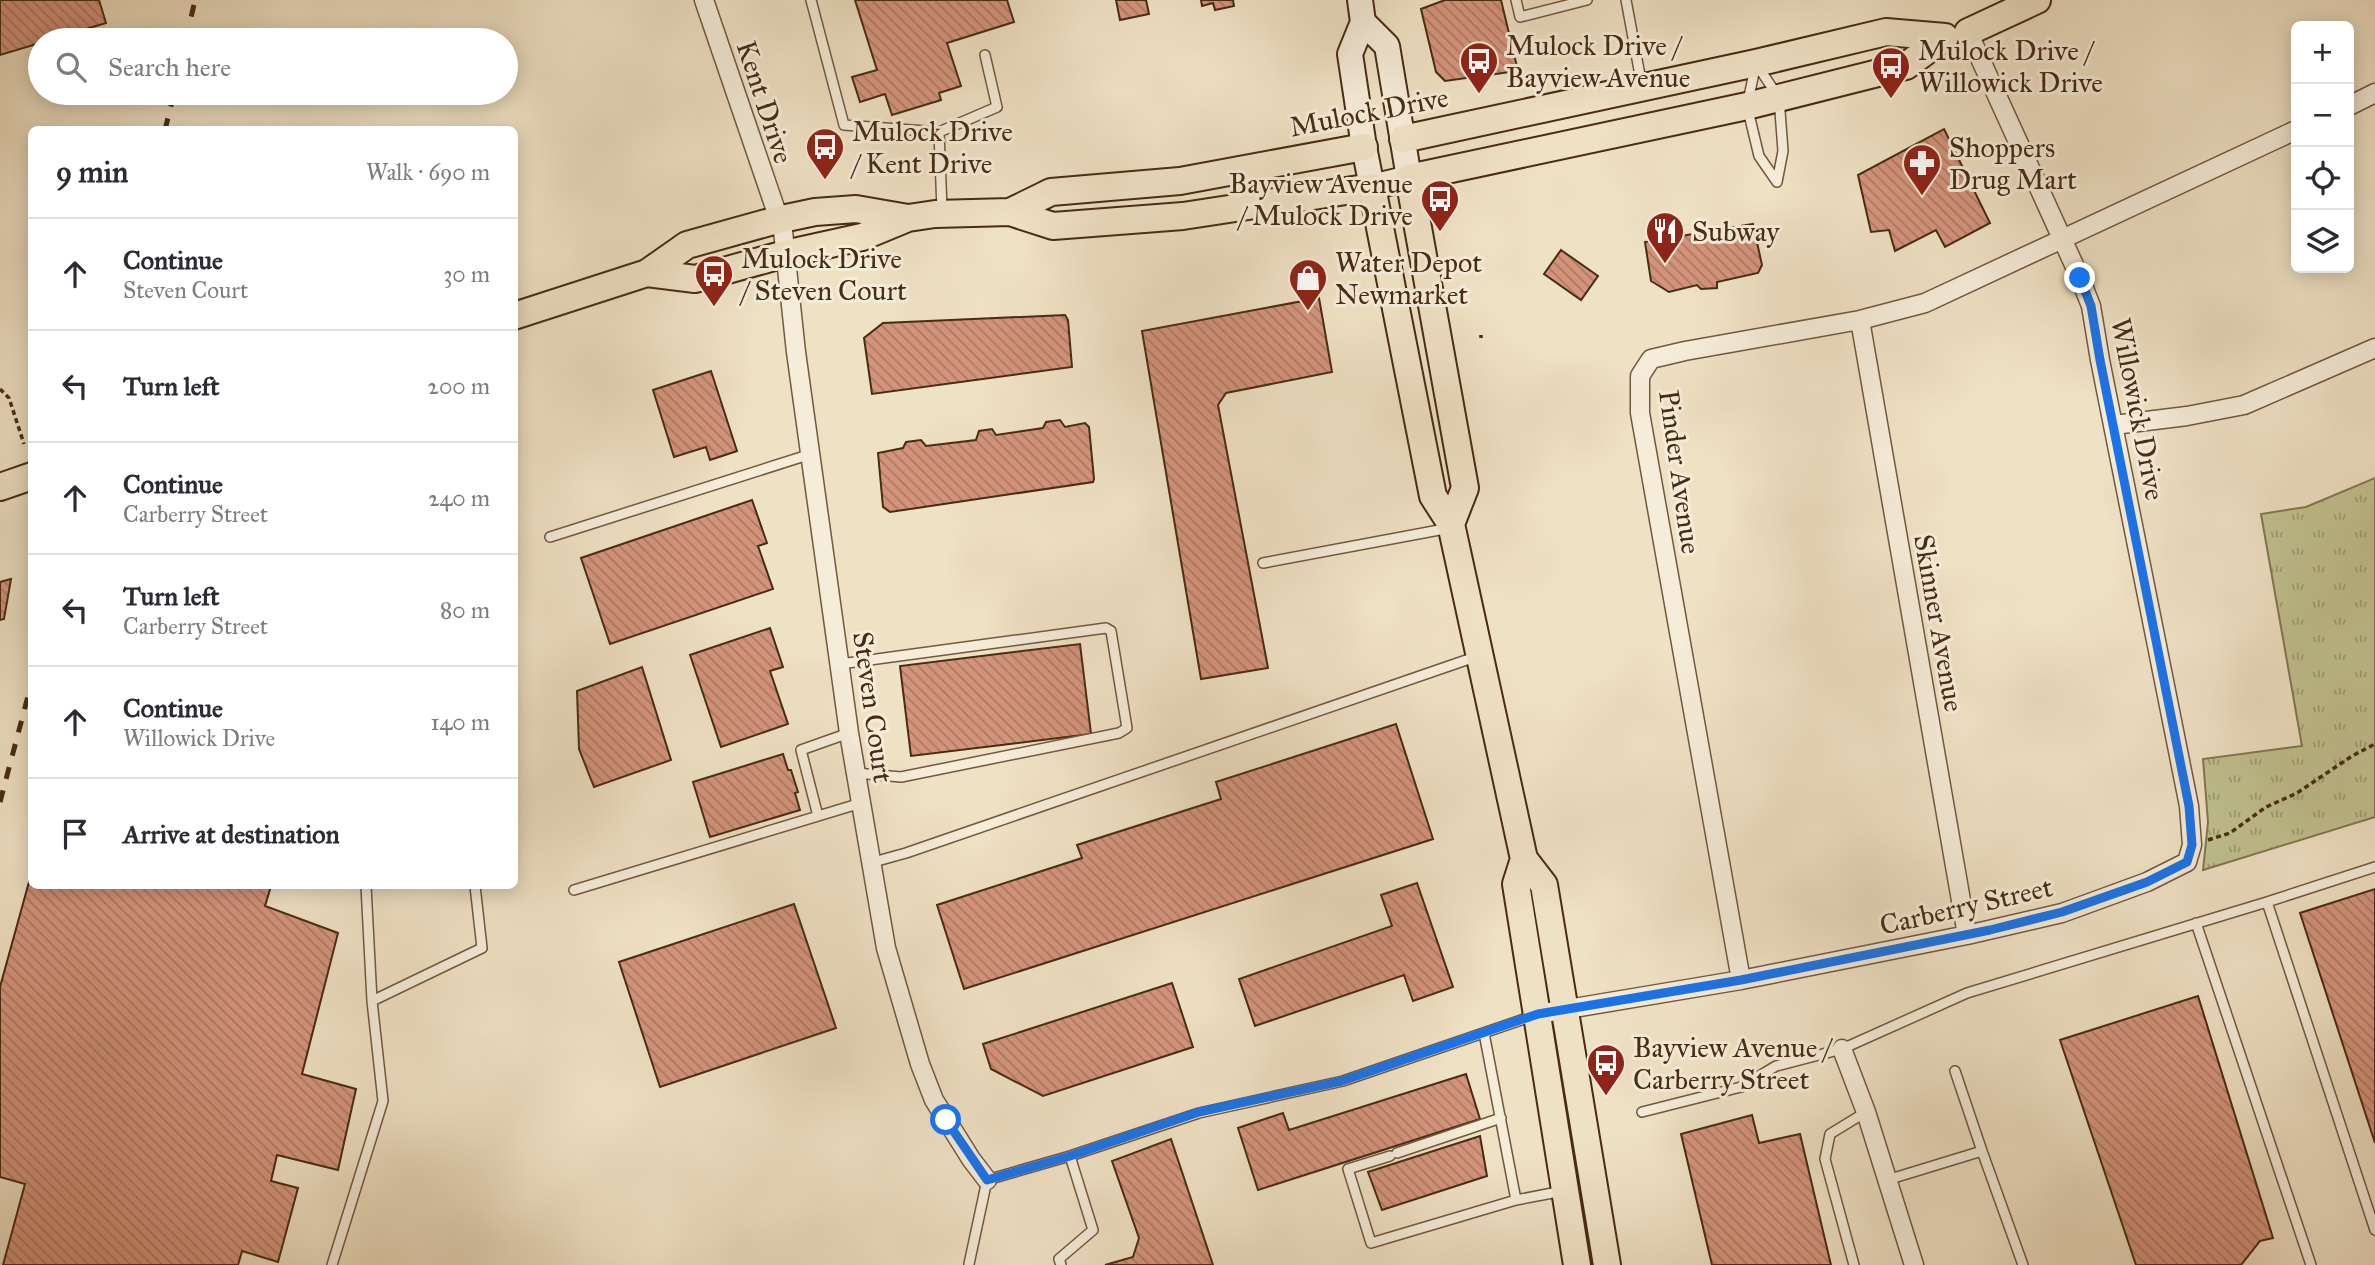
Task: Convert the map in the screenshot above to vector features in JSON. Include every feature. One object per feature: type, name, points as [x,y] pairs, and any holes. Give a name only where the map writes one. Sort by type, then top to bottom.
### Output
[{"type":"main road","name":"Mulock Drive","points":[[647,273],[695,279],[785,254],[862,237],[908,218],[1010,212],[1053,226],[1183,216],[1372,187],[1747,106],[1906,66],[1957,35],[2037,0]]},
{"type":"main road","points":[[1362,11],[1387,46],[1465,488],[1452,526]]},
{"type":"main road","points":[[1362,11],[1350,54],[1364,147],[1433,496],[1452,526],[1524,859],[1544,885],[1607,1265]]},
{"type":"main road","name":"Mulock Drive","points":[[1010,212],[1051,192],[1181,181],[1364,147],[1756,63],[1886,32],[1957,35]]},
{"type":"main road","name":"Mulock Drive","points":[[518,315],[647,273],[687,245],[777,220],[815,212],[856,209],[908,218]]},
{"type":"main road","points":[[0,487],[28,477]]},
{"type":"main road","points":[[1524,859],[1516,884],[1577,1265]]},
{"type":"street","name":"Kent Drive","points":[[704,0],[777,220]]},
{"type":"street","name":"Willowick Drive","points":[[1957,35],[2063,238],[2091,306],[2189,806],[2192,845]]},
{"type":"street","points":[[2354,104],[2375,93]]},
{"type":"street","name":"Pinder Avenue","points":[[1741,980],[1640,413],[1640,376],[1651,359],[1860,320],[1925,303],[2291,132]]},
{"type":"street","name":"Steven Court","points":[[777,220],[783,231],[796,352],[849,733],[886,948],[920,1063],[934,1100],[987,1180]]},
{"type":"street","name":"Skinner Avenue","points":[[1860,320],[1966,935]]},
{"type":"street","points":[[2114,425],[2187,416],[2244,405],[2375,348]]},
{"type":"street","name":"Carberry Street","points":[[1538,1014],[1741,980],[1966,935],[2062,912],[2147,882],[2187,862],[2192,845]]},
{"type":"street","points":[[1842,1049],[1866,1112],[1914,1265]]},
{"type":"lane","points":[[811,0],[844,125],[939,132],[997,107],[985,55]]},
{"type":"lane","points":[[1516,0],[1520,17],[1587,0]]},
{"type":"lane","points":[[1626,0],[1642,88]]},
{"type":"lane","points":[[1756,63],[1779,98],[1783,151],[1777,182],[1759,156],[1747,106],[1756,63]]},
{"type":"lane","points":[[939,132],[943,214]]},
{"type":"lane","points":[[550,537],[811,454]]},
{"type":"lane","points":[[1263,563],[1452,526]]},
{"type":"lane","points":[[840,664],[1105,628],[1111,631],[1127,728],[1119,733],[901,777],[856,773]]},
{"type":"lane","points":[[870,863],[1480,656]]},
{"type":"lane","points":[[818,816],[801,750],[849,733]]},
{"type":"lane","points":[[574,890],[861,803]]},
{"type":"lane","points":[[1642,1112],[1741,1087],[1776,1066],[1842,1049],[1967,993],[2375,867]]},
{"type":"lane","points":[[332,1265],[383,1101],[372,1001],[366,889]]},
{"type":"lane","points":[[372,1001],[482,948],[475,889]]},
{"type":"lane","points":[[2267,902],[2375,1230]]},
{"type":"lane","points":[[2196,923],[2311,1265]]},
{"type":"lane","points":[[969,1265],[987,1180],[1070,1156],[1199,1112],[1342,1081],[1538,1014]]},
{"type":"lane","points":[[1484,1033],[1516,1200]]},
{"type":"lane","points":[[1955,1071],[2023,1265]]},
{"type":"lane","points":[[1854,1265],[1825,1159],[1830,1135],[1866,1112]]},
{"type":"lane","points":[[1501,1118],[1348,1170],[1371,1243],[1516,1200],[1566,1191]]},
{"type":"lane","points":[[1887,1180],[1982,1151]]},
{"type":"lane","points":[[1060,1262],[1093,1230],[1070,1156]]},
{"type":"path","points":[[0,389],[9,398],[24,444]]},
{"type":"path","points":[[2192,845],[2230,833],[2266,807],[2297,793],[2375,744]]},
{"type":"green space","points":[[2375,478],[2375,817],[2203,870],[2208,822],[2203,759],[2302,746],[2261,514],[2306,507]]},
{"type":"building","points":[[0,0],[99,0],[106,23],[89,28],[28,28],[28,47],[0,55]]},
{"type":"building","points":[[855,0],[1007,0],[1014,22],[947,43],[961,86],[939,93],[941,100],[892,115],[885,94],[860,102],[852,77],[877,70]]},
{"type":"building","points":[[1116,0],[1146,0],[1149,14],[1120,20]]},
{"type":"building","points":[[1201,0],[1233,0],[1234,6],[1215,10],[1213,3],[1202,6]]},
{"type":"building","points":[[1445,0],[1501,0],[1518,71],[1445,81],[1436,72],[1421,9]]},
{"type":"building","points":[[1944,129],[1990,223],[1945,247],[1936,230],[1895,251],[1889,230],[1871,232],[1858,175]]},
{"type":"building","points":[[1753,224],[1762,265],[1758,273],[1717,282],[1717,288],[1701,289],[1697,285],[1669,292],[1651,281],[1645,242]]},
{"type":"building","points":[[1561,250],[1598,276],[1581,300],[1544,274]]},
{"type":"building","points":[[1319,298],[1332,372],[1226,393],[1218,405],[1268,668],[1201,679],[1142,331]]},
{"type":"building","points":[[1065,315],[1068,320],[1072,367],[872,394],[864,338],[883,323]]},
{"type":"building","points":[[711,371],[737,451],[710,460],[706,447],[674,457],[653,390]]},
{"type":"building","points":[[1060,420],[1065,427],[1085,423],[1089,427],[1093,482],[890,512],[883,507],[878,453],[903,448],[906,442],[921,440],[926,446],[976,440],[979,431],[992,429],[996,435],[1043,428],[1046,422]]},
{"type":"building","points":[[752,500],[767,543],[758,546],[773,589],[610,644],[581,558]]},
{"type":"building","points":[[11,579],[4,619],[0,620],[0,582]]},
{"type":"building","points":[[770,628],[783,667],[770,671],[788,724],[721,747],[690,655]]},
{"type":"building","points":[[1080,644],[1091,734],[911,756],[900,666]]},
{"type":"building","points":[[642,667],[671,760],[594,787],[579,749],[577,691]]},
{"type":"building","points":[[1396,724],[1433,839],[964,989],[937,905],[1082,858],[1077,845],[1221,799],[1216,782]]},
{"type":"building","points":[[783,754],[798,792],[795,793],[800,810],[710,837],[693,782]]},
{"type":"building","points":[[1417,883],[1453,987],[1413,1001],[1404,975],[1255,1026],[1239,979],[1392,926],[1381,895]]},
{"type":"building","points":[[28,886],[28,889],[270,889],[265,906],[338,933],[302,1074],[356,1089],[338,1170],[277,1155],[271,1181],[298,1188],[278,1262],[242,1251],[238,1265],[3,1265],[25,1184],[0,1177],[0,987]]},
{"type":"building","points":[[2375,889],[2375,1143],[2300,913]]},
{"type":"building","points":[[794,904],[836,1028],[660,1087],[619,962]]},
{"type":"building","points":[[1172,983],[1193,1047],[1043,1096],[991,1069],[983,1044]]},
{"type":"building","points":[[2198,996],[2273,1238],[2260,1241],[2241,1265],[2136,1265],[2060,1040]]},
{"type":"building","points":[[1466,1074],[1480,1119],[1258,1190],[1238,1128],[1283,1113],[1289,1130]]},
{"type":"building","points":[[1752,1115],[1759,1143],[1800,1134],[1831,1265],[1712,1265],[1681,1134]]},
{"type":"building","points":[[1480,1136],[1487,1176],[1382,1210],[1368,1172]]},
{"type":"building","points":[[1171,1139],[1213,1265],[1105,1265],[1133,1257],[1139,1238],[1112,1161]]},
{"type":"railway","points":[[189,28],[195,0]]},
{"type":"railway","points":[[166,126],[171,105]]},
{"type":"railway","points":[[0,802],[28,696]]},
{"type":"place","name":"Mulock Drive / Bayview Avenue","points":[[1479,95]]},
{"type":"place","name":"Mulock Drive / Willowick Drive","points":[[1891,100]]},
{"type":"place","name":"Mulock Drive / Kent Drive","points":[[825,181]]},
{"type":"place","name":"Shoppers Drug Mart","points":[[1922,197]]},
{"type":"place","name":"Bayview Avenue / Mulock Drive","points":[[1440,233]]},
{"type":"place","name":"Subway","points":[[1665,265]]},
{"type":"place","name":"Mulock Drive / Steven Court","points":[[714,308]]},
{"type":"place","name":"Water Depot Newmarket","points":[[1308,312]]},
{"type":"place","name":"Bayview Avenue / Carberry Street","points":[[1606,1097]]},
{"type":"route","points":[[946,1120],[987,1180],[1070,1156],[1199,1112],[1342,1081],[1538,1014],[1741,980],[1990,930],[2062,912],[2147,882],[2187,862],[2192,845],[2189,806],[2091,306],[2080,278]]}]
